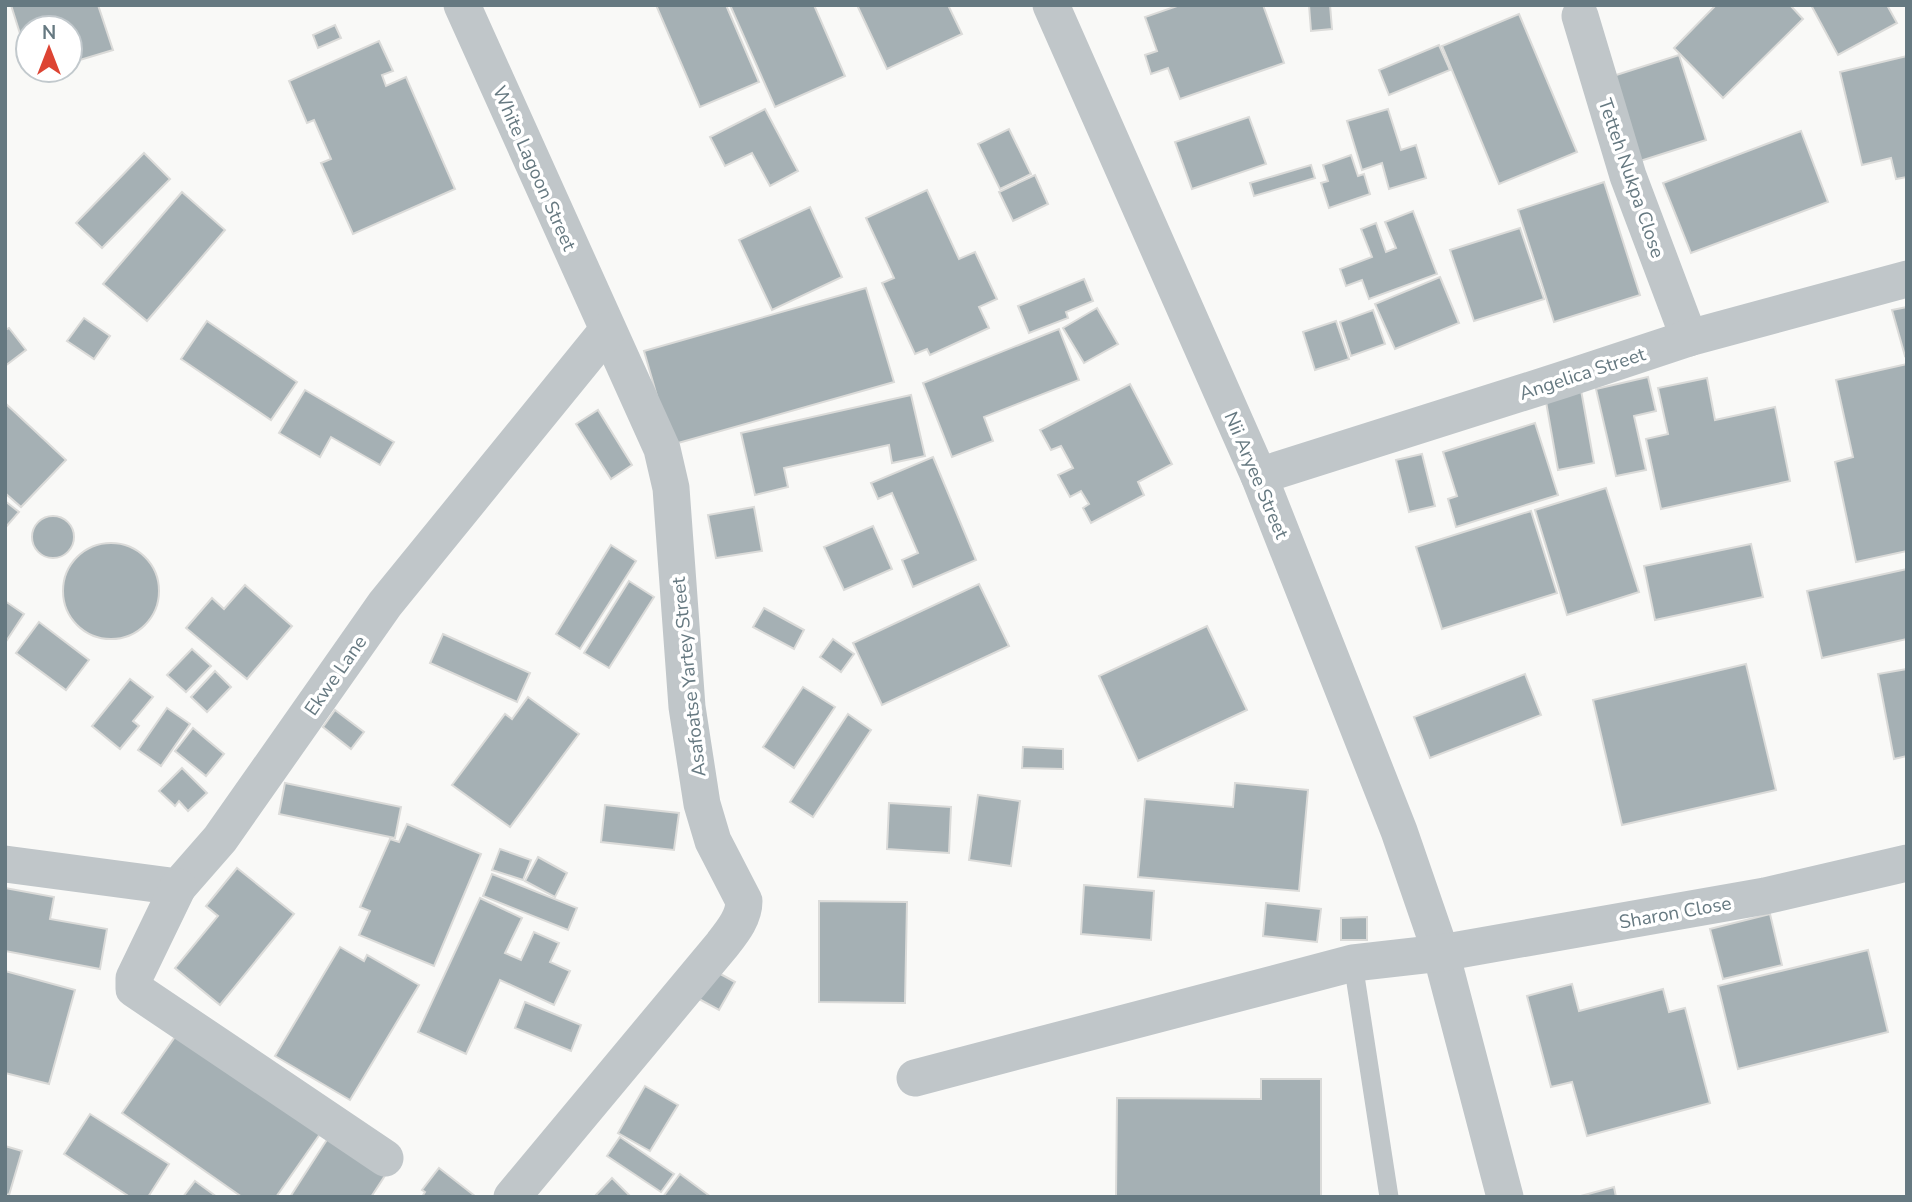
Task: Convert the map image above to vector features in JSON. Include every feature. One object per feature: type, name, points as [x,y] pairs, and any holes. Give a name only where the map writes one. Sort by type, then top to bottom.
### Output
[{"type":"street","name":"White Lagoon Street","points":[[462,5],[607,331]]},
{"type":"street","name":"Nii Aryee Street","points":[[1051,5],[1259,476],[1399,831],[1441,953],[1505,1197]]},
{"type":"street","name":"Tetteh Nukpa Close","points":[[1580,16],[1628,176],[1689,338]]},
{"type":"street","name":"Angelica Street","points":[[1259,476],[1689,338],[1907,279]]},
{"type":"street","name":"Ekwe Lane","points":[[385,1158],[134,989],[134,978],[178,887],[220,839],[385,604],[607,331]]},
{"type":"street","name":"Asafoatse Yartey Street","points":[[512,1197],[722,945],[744,908],[741,893],[713,841],[702,804],[687,708],[671,488],[662,450],[607,331]]},
{"type":"street","name":"Sharon Close","points":[[915,1078],[1353,963],[1441,953],[1765,896],[1907,863]]},
{"type":"street","points":[[5,864],[178,887]]},
{"type":"lane","points":[[1353,963],[1389,1197]]},
{"type":"building","points":[[11,5],[98,5],[113,50],[84,59],[84,14],[14,15]]},
{"type":"building","points":[[656,5],[726,5],[759,82],[700,107]]},
{"type":"building","points":[[730,5],[814,5],[845,76],[775,107]]},
{"type":"building","points":[[857,5],[948,5],[962,34],[887,69]]},
{"type":"building","points":[[1180,5],[1263,5],[1284,63],[1180,99],[1168,68],[1151,74],[1145,55],[1157,51],[1145,17]]},
{"type":"building","points":[[1309,5],[1330,5],[1332,29],[1311,31]]},
{"type":"building","points":[[1716,5],[1790,5],[1803,19],[1723,98],[1674,48]]},
{"type":"building","points":[[1811,5],[1887,5],[1897,23],[1838,55]]},
{"type":"building","points":[[1519,14],[1577,152],[1499,184],[1442,46]]},
{"type":"building","points":[[335,25],[341,38],[318,48],[313,35]]},
{"type":"building","points":[[379,41],[393,71],[382,75],[386,86],[406,77],[455,189],[353,234],[321,163],[331,159],[314,120],[307,123],[289,81]]},
{"type":"building","points":[[1439,45],[1450,70],[1389,95],[1379,70]]},
{"type":"building","points":[[1679,55],[1706,140],[1637,162],[1610,77]]},
{"type":"building","points":[[1907,56],[1907,177],[1896,179],[1891,158],[1862,165],[1840,72]]},
{"type":"building","points":[[765,109],[798,171],[770,186],[752,153],[725,166],[710,137]]},
{"type":"building","points":[[1388,109],[1401,150],[1416,145],[1426,178],[1389,189],[1382,163],[1362,170],[1347,121]]},
{"type":"building","points":[[1249,117],[1266,164],[1192,189],[1175,142]]},
{"type":"building","points":[[1009,129],[1031,174],[1000,189],[978,144]]},
{"type":"building","points":[[1801,131],[1828,202],[1691,253],[1663,183]]},
{"type":"building","points":[[144,153],[170,179],[102,248],[76,223]]},
{"type":"building","points":[[1351,155],[1358,176],[1364,174],[1370,194],[1329,208],[1321,183],[1328,181],[1323,165]]},
{"type":"building","points":[[1311,165],[1315,178],[1254,196],[1250,183]]},
{"type":"building","points":[[1035,175],[1048,204],[1013,221],[999,192]]},
{"type":"building","points":[[1604,182],[1640,295],[1554,322],[1518,210]]},
{"type":"building","points":[[927,190],[959,259],[975,252],[997,299],[979,307],[989,328],[930,355],[927,349],[915,354],[882,283],[894,278],[866,218]]},
{"type":"building","points":[[182,192],[225,230],[147,321],[103,284]]},
{"type":"building","points":[[810,207],[842,277],[772,310],[739,240]]},
{"type":"building","points":[[1413,211],[1437,274],[1369,299],[1362,280],[1346,286],[1340,269],[1372,257],[1361,229],[1376,223],[1386,252],[1396,248],[1385,222]]},
{"type":"building","points":[[1520,228],[1544,299],[1474,321],[1450,250]]},
{"type":"building","points":[[1440,277],[1459,323],[1395,349],[1375,304]]},
{"type":"building","points":[[1084,279],[1093,301],[1066,312],[1068,318],[1029,333],[1018,306]]},
{"type":"building","points":[[866,288],[894,382],[671,445],[644,351]]},
{"type":"building","points":[[1907,307],[1907,355],[1905,356],[1892,310]]},
{"type":"building","points":[[1097,308],[1118,344],[1084,363],[1063,328]]},
{"type":"building","points":[[1373,310],[1385,344],[1351,356],[1340,322]]},
{"type":"building","points":[[84,318],[110,336],[94,359],[67,341]]},
{"type":"building","points":[[207,321],[297,382],[271,420],[181,359]]},
{"type":"building","points":[[1336,321],[1349,359],[1315,370],[1303,332]]},
{"type":"building","points":[[9,328],[26,350],[5,366],[5,330]]},
{"type":"building","points":[[1059,329],[1079,380],[984,417],[993,441],[952,457],[923,383]]},
{"type":"building","points":[[1907,364],[1907,551],[1856,562],[1835,462],[1853,457],[1836,380]]},
{"type":"building","points":[[1648,377],[1656,411],[1634,416],[1646,470],[1616,476],[1596,389]]},
{"type":"building","points":[[1707,378],[1715,420],[1775,407],[1790,481],[1661,509],[1646,439],[1668,434],[1658,388]]},
{"type":"building","points":[[1130,384],[1172,464],[1138,482],[1144,495],[1091,523],[1083,508],[1089,504],[1081,491],[1070,497],[1058,475],[1073,468],[1061,446],[1051,450],[1040,430]]},
{"type":"building","points":[[305,390],[394,442],[380,465],[331,437],[320,457],[279,433]]},
{"type":"building","points":[[1581,390],[1594,463],[1558,470],[1545,396]]},
{"type":"building","points":[[911,395],[925,456],[892,463],[889,445],[784,468],[788,487],[755,495],[741,433]]},
{"type":"building","points":[[5,403],[66,460],[21,507],[5,493]]},
{"type":"building","points":[[598,410],[632,465],[611,479],[576,424]]},
{"type":"building","points":[[1535,423],[1558,495],[1456,527],[1448,499],[1457,496],[1443,452]]},
{"type":"building","points":[[1422,454],[1435,506],[1409,512],[1396,460]]},
{"type":"building","points":[[933,457],[976,560],[913,587],[902,560],[918,553],[892,493],[878,499],[871,483]]},
{"type":"building","points":[[1606,488],[1639,592],[1567,615],[1535,510]]},
{"type":"building","points":[[5,501],[19,512],[5,528]]},
{"type":"building","points":[[754,507],[762,551],[716,558],[708,515]]},
{"type":"building","points":[[1531,511],[1557,593],[1442,629],[1416,547]]},
{"type":"building","points":[[53,516],[68,522],[74,537],[68,552],[53,558],[38,552],[32,537],[38,522]]},
{"type":"building","points":[[873,526],[892,569],[844,590],[824,547]]},
{"type":"building","points":[[111,543],[129,547],[145,557],[155,573],[159,591],[155,609],[145,625],[129,635],[111,639],[93,635],[77,625],[67,609],[63,591],[67,573],[77,557],[93,547]]},
{"type":"building","points":[[1751,544],[1763,597],[1655,620],[1644,566]]},
{"type":"building","points":[[611,545],[636,561],[580,649],[556,634]]},
{"type":"building","points":[[1907,569],[1907,639],[1822,658],[1807,591]]},
{"type":"building","points":[[629,581],[654,597],[609,668],[584,653]]},
{"type":"building","points":[[979,584],[1009,646],[882,705],[853,643]]},
{"type":"building","points":[[245,585],[292,626],[247,679],[186,628],[212,598],[224,609]]},
{"type":"building","points":[[5,601],[24,614],[5,643]]},
{"type":"building","points":[[764,608],[804,630],[794,649],[753,627]]},
{"type":"building","points":[[39,622],[89,660],[66,690],[16,653]]},
{"type":"building","points":[[1207,626],[1247,710],[1138,761],[1099,676]]},
{"type":"building","points":[[443,634],[530,673],[517,702],[430,663]]},
{"type":"building","points":[[833,639],[854,654],[841,672],[820,657]]},
{"type":"building","points":[[192,649],[211,666],[186,692],[167,675]]},
{"type":"building","points":[[1746,664],[1776,790],[1622,825],[1593,700]]},
{"type":"building","points":[[1907,669],[1907,756],[1894,759],[1878,674]]},
{"type":"building","points":[[215,671],[231,687],[207,712],[191,697]]},
{"type":"building","points":[[1525,674],[1541,715],[1430,758],[1414,717]]},
{"type":"building","points":[[130,679],[153,697],[133,721],[139,726],[120,749],[92,726]]},
{"type":"building","points":[[803,687],[835,707],[794,768],[763,747]]},
{"type":"building","points":[[528,697],[579,734],[510,827],[452,785],[505,714],[512,719]]},
{"type":"building","points":[[167,708],[190,724],[161,766],[138,750]]},
{"type":"building","points":[[335,710],[364,732],[351,749],[323,727]]},
{"type":"building","points":[[848,714],[871,730],[813,817],[790,802]]},
{"type":"building","points":[[193,728],[224,754],[206,776],[175,751]]},
{"type":"building","points":[[1023,747],[1063,749],[1063,769],[1022,768]]},
{"type":"building","points":[[182,768],[207,793],[188,811],[179,801],[175,806],[159,791]]},
{"type":"building","points":[[285,783],[401,807],[395,838],[279,814]]},
{"type":"building","points":[[1235,783],[1308,790],[1299,891],[1138,877],[1145,799],[1233,807]]},
{"type":"building","points":[[978,795],[1020,801],[1011,866],[969,860]]},
{"type":"building","points":[[889,803],[951,807],[949,853],[887,849]]},
{"type":"building","points":[[605,805],[679,813],[674,850],[601,842]]},
{"type":"building","points":[[407,824],[481,854],[434,966],[359,935],[370,911],[360,907],[390,839],[399,842]]},
{"type":"building","points":[[500,849],[531,860],[523,880],[492,870]]},
{"type":"building","points":[[538,857],[567,873],[555,897],[525,881]]},
{"type":"building","points":[[237,868],[294,914],[220,1005],[175,968],[218,916],[206,906]]},
{"type":"building","points":[[492,874],[577,908],[568,930],[483,896]]},
{"type":"building","points":[[1084,885],[1154,891],[1151,940],[1081,934]]},
{"type":"building","points":[[5,888],[54,897],[50,919],[107,929],[100,969],[5,951]]},
{"type":"building","points":[[480,898],[522,918],[505,953],[521,960],[534,932],[559,943],[550,962],[570,971],[554,1005],[500,980],[466,1054],[418,1032]]},
{"type":"building","points":[[819,901],[907,902],[905,1003],[819,1002]]},
{"type":"building","points":[[1266,903],[1321,909],[1317,942],[1263,936]]},
{"type":"building","points":[[1770,914],[1782,965],[1723,979],[1710,929]]},
{"type":"building","points":[[1367,917],[1367,940],[1341,940],[1341,918]]},
{"type":"building","points":[[340,947],[364,961],[367,955],[419,985],[350,1100],[275,1056]]},
{"type":"building","points":[[1868,950],[1888,1032],[1738,1069],[1718,986]]},
{"type":"building","points":[[5,971],[75,990],[49,1084],[5,1073]]},
{"type":"building","points":[[715,971],[735,982],[719,1010],[699,999]]},
{"type":"building","points":[[1572,984],[1579,1011],[1663,989],[1669,1012],[1685,1008],[1710,1103],[1587,1136],[1572,1082],[1551,1087],[1527,996]]},
{"type":"building","points":[[525,1002],[581,1025],[571,1051],[515,1028]]},
{"type":"building","points":[[177,1034],[320,1134],[276,1197],[242,1197],[122,1113]]},
{"type":"building","points":[[1261,1079],[1321,1079],[1321,1197],[1116,1197],[1117,1098],[1261,1099]]},
{"type":"building","points":[[645,1086],[678,1105],[650,1151],[618,1133]]},
{"type":"building","points":[[90,1114],[169,1164],[148,1197],[130,1197],[64,1154]]},
{"type":"building","points":[[330,1135],[388,1171],[371,1197],[290,1197]]},
{"type":"building","points":[[620,1137],[674,1174],[661,1192],[607,1156]]},
{"type":"building","points":[[5,1146],[22,1151],[9,1195],[5,1194]]},
{"type":"building","points":[[439,1168],[475,1196],[422,1197],[425,1192],[422,1190]]},
{"type":"building","points":[[680,1174],[711,1197],[663,1197]]},
{"type":"building","points":[[612,1178],[631,1197],[594,1197]]},
{"type":"building","points":[[195,1181],[217,1197],[183,1197]]},
{"type":"building","points":[[1614,1187],[1616,1197],[1577,1197]]}]
